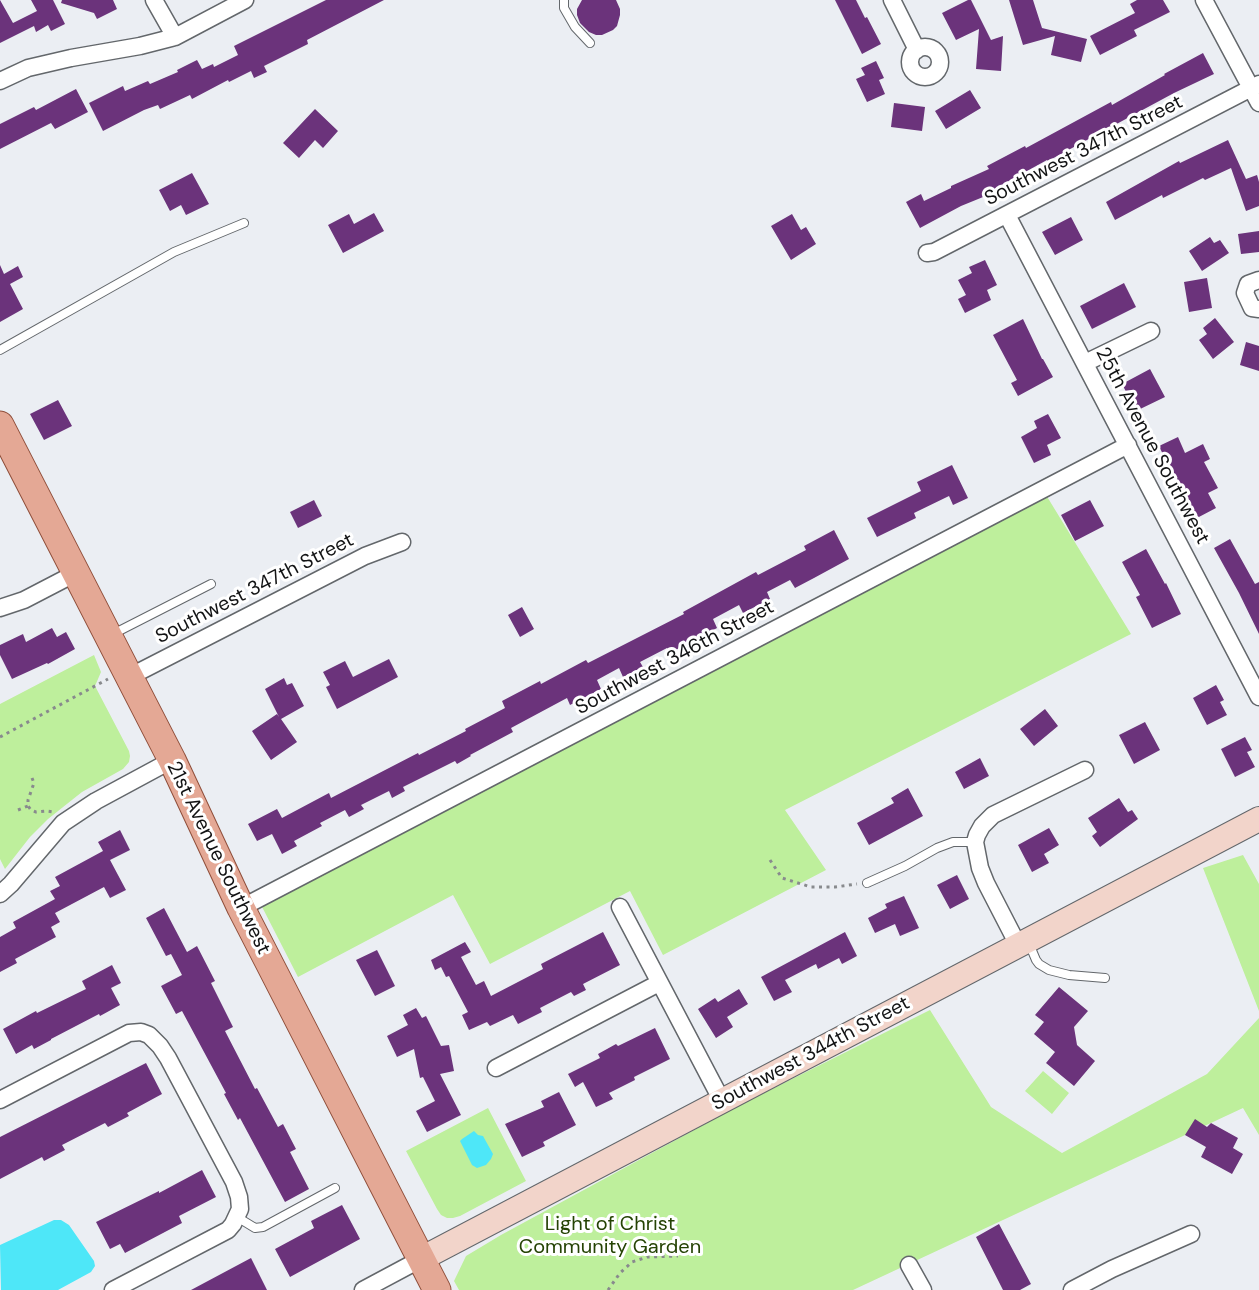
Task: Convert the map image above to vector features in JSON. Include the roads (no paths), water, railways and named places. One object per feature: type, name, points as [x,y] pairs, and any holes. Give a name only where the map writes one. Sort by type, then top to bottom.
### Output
[{"type":"main road","name":"21st Avenue Southwest","points":[[0,425],[171,760],[241,908],[437,1290]]},
{"type":"street","points":[[154,0],[175,37]]},
{"type":"street","points":[[0,81],[28,68],[175,37],[245,0]]},
{"type":"street","points":[[892,0],[917,50]]},
{"type":"street","points":[[1204,0],[1256,92]]},
{"type":"street","name":"Southwest 347th Street","points":[[927,253],[934,252],[1256,92]]},
{"type":"street","name":"25th Avenue Southwest","points":[[1007,215],[1259,697]]},
{"type":"street","points":[[1259,280],[1248,284],[1245,293],[1251,308],[1259,309]]},
{"type":"street","points":[[1085,363],[1151,331]]},
{"type":"street","name":"Southwest 346th Street","points":[[241,908],[1128,445]]},
{"type":"street","name":"Southwest 347th Street","points":[[127,673],[365,556],[402,542]]},
{"type":"street","points":[[0,608],[24,600],[76,573]]},
{"type":"street","points":[[0,894],[63,822],[171,760]]},
{"type":"street","points":[[1023,943],[986,883],[980,868],[976,838],[982,826],[993,815],[1085,770]]},
{"type":"street","name":"Southwest 344th Street","points":[[363,1290],[1259,819]]},
{"type":"street","points":[[620,908],[722,1101]]},
{"type":"street","points":[[496,1068],[659,983]]},
{"type":"street","points":[[0,1100],[129,1033],[141,1032],[149,1035],[168,1058],[234,1182],[239,1197],[239,1213],[228,1230],[113,1290]]},
{"type":"street","points":[[1072,1290],[1112,1269],[1191,1234]]},
{"type":"street","points":[[909,1265],[923,1290]]},
{"type":"lane","points":[[564,0],[564,8],[575,27],[590,43]]},
{"type":"lane","points":[[0,350],[174,252],[244,223]]},
{"type":"lane","points":[[108,637],[211,584]]},
{"type":"lane","points":[[867,883],[937,848],[953,842],[976,838]]},
{"type":"lane","points":[[1023,943],[1036,960],[1049,970],[1069,975],[1105,978]]},
{"type":"lane","points":[[239,1213],[255,1228],[262,1227],[335,1188]]},
{"type":"water","points":[[474,1131],[483,1136],[493,1154],[486,1165],[477,1168],[472,1165],[460,1141]]},
{"type":"water","points":[[54,1220],[61,1220],[69,1225],[94,1261],[95,1266],[91,1272],[58,1290],[1,1290],[0,1245]]},
{"type":"park label","name":"Light of Christ Community Garden","points":[[610,1236]]}]
